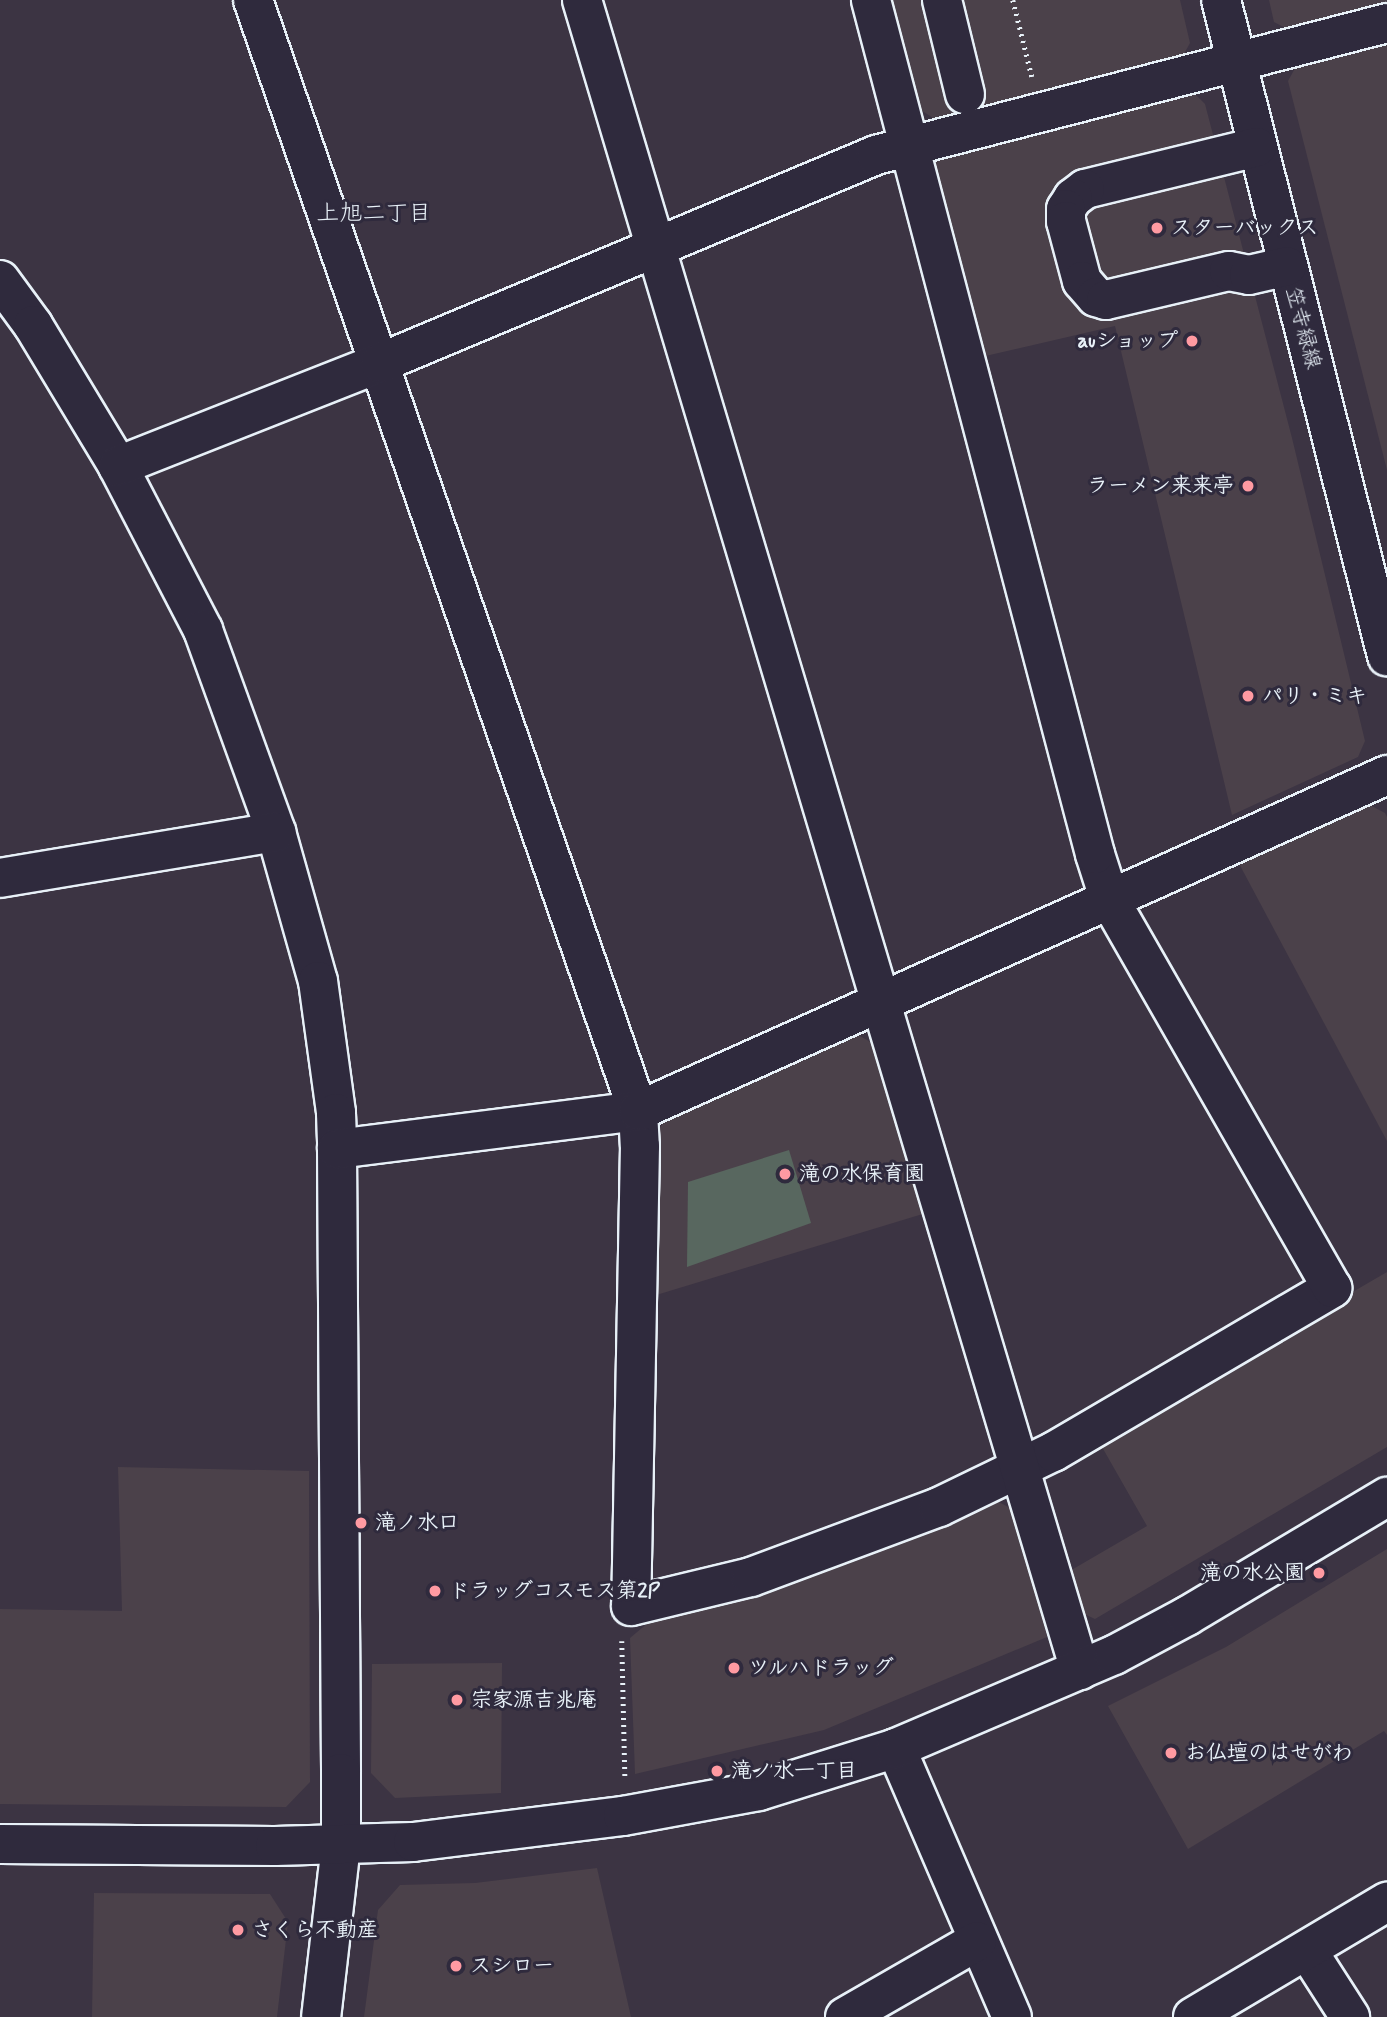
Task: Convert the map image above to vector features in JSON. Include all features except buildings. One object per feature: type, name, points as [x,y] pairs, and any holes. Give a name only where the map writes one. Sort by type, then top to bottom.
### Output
[{"type":"street","points":[[253,0],[638,1111],[640,1160],[631,1606],[751,1577],[939,1507],[1053,1452],[1332,1288],[1109,898],[1095,854],[871,0]]},
{"type":"street","points":[[582,0],[868,953],[878,1001],[1080,1670]]},
{"type":"street","points":[[942,0],[965,94]]},
{"type":"street","name":"笠寺緑線","points":[[1221,0],[1387,656]]},
{"type":"street","points":[[118,466],[380,363],[876,155],[1387,23]]},
{"type":"street","points":[[1257,147],[1084,190],[1073,198],[1066,209],[1066,221],[1082,281],[1096,297],[1106,300],[1229,271],[1249,275],[1287,267]]},
{"type":"street","points":[[0,280],[33,325],[118,466],[203,630],[276,832],[318,981],[336,1114],[337,1149],[341,1845],[321,2017]]},
{"type":"street","points":[[337,1149],[638,1111],[878,1001],[1387,775]]},
{"type":"street","points":[[0,878],[276,832]]},
{"type":"street","points":[[0,1844],[341,1845],[413,1842],[623,1816],[759,1791],[896,1748],[1080,1670],[1187,1616],[1387,1497]]},
{"type":"street","points":[[896,1748],[1012,2017]]},
{"type":"street","points":[[1193,2017],[1387,1902]]},
{"type":"street","points":[[845,2017],[977,1941]]},
{"type":"street","points":[[1307,1950],[1350,2017]]},
{"type":"path","points":[[1013,0],[1035,88]]},
{"type":"path","points":[[623,1816],[622,1641],[631,1606]]},
{"type":"shaded area","points":[[888,0],[1180,0],[1190,43],[1179,63],[938,121],[916,107]]},
{"type":"shaded area","points":[[1269,0],[1387,0],[1387,8],[1293,32],[1274,22]]},
{"type":"shaded area","points":[[1387,39],[1387,470],[1288,81],[1299,61]]},
{"type":"shaded area","points":[[1186,85],[1205,104],[1292,438],[1365,741],[1358,757],[1232,815],[1115,326],[981,357],[932,167],[944,151]]},
{"type":"shaded area","points":[[1362,801],[1385,813],[1387,817],[1387,1141],[1236,858]]},
{"type":"shaded area","name":"滝の水保育園","points":[[849,1030],[876,1045],[926,1213],[653,1296],[656,1134],[672,1109]]},
{"type":"shaded area","points":[[789,1150],[811,1223],[687,1267],[688,1182]]},
{"type":"shaded area","points":[[1387,1272],[1387,1447],[1095,1619],[1080,1612],[1068,1572],[1147,1526],[1098,1440]]},
{"type":"shaded area","points":[[118,1467],[309,1471],[310,1782],[286,1807],[0,1804],[0,1609],[122,1611]]},
{"type":"shaded area","points":[[991,1498],[1014,1510],[1047,1637],[824,1730],[635,1774],[630,1638],[655,1617]]},
{"type":"shaded area","points":[[1387,1549],[1387,1735],[1384,1731],[1188,1849],[1108,1706],[1226,1647]]},
{"type":"shaded area","points":[[502,1663],[501,1793],[395,1798],[371,1773],[372,1664]]},
{"type":"shaded area","points":[[597,1868],[631,2017],[364,2017],[378,1910],[400,1885],[475,1883]]},
{"type":"shaded area","points":[[94,1893],[270,1894],[288,1922],[277,2017],[92,2017]]},
{"type":"place","name":"スターバックス","points":[[1157,228]]},
{"type":"place","name":"auショップ","points":[[1192,341]]},
{"type":"place","name":"ラーメン来来亭","points":[[1248,486]]},
{"type":"place","name":"パリ・ミキ","points":[[1248,696]]},
{"type":"place","name":"滝の水保育園","points":[[785,1174]]},
{"type":"place","name":"滝ノ水口","points":[[361,1523]]},
{"type":"place","name":"滝の水公園","points":[[1319,1573]]},
{"type":"place","name":"ドラッグコスモス第2P","points":[[435,1591]]},
{"type":"place","name":"ツルハドラッグ","points":[[734,1668]]},
{"type":"place","name":"宗家源吉兆庵","points":[[457,1700]]},
{"type":"place","name":"お仏壇のはせがわ","points":[[1171,1753]]},
{"type":"place","name":"滝ノ水一丁目","points":[[717,1771]]},
{"type":"place","name":"さくら不動産","points":[[238,1930]]},
{"type":"place","name":"スシロー","points":[[456,1966]]},
{"type":"district","name":"上旭二丁目","points":[[374,214]]}]
